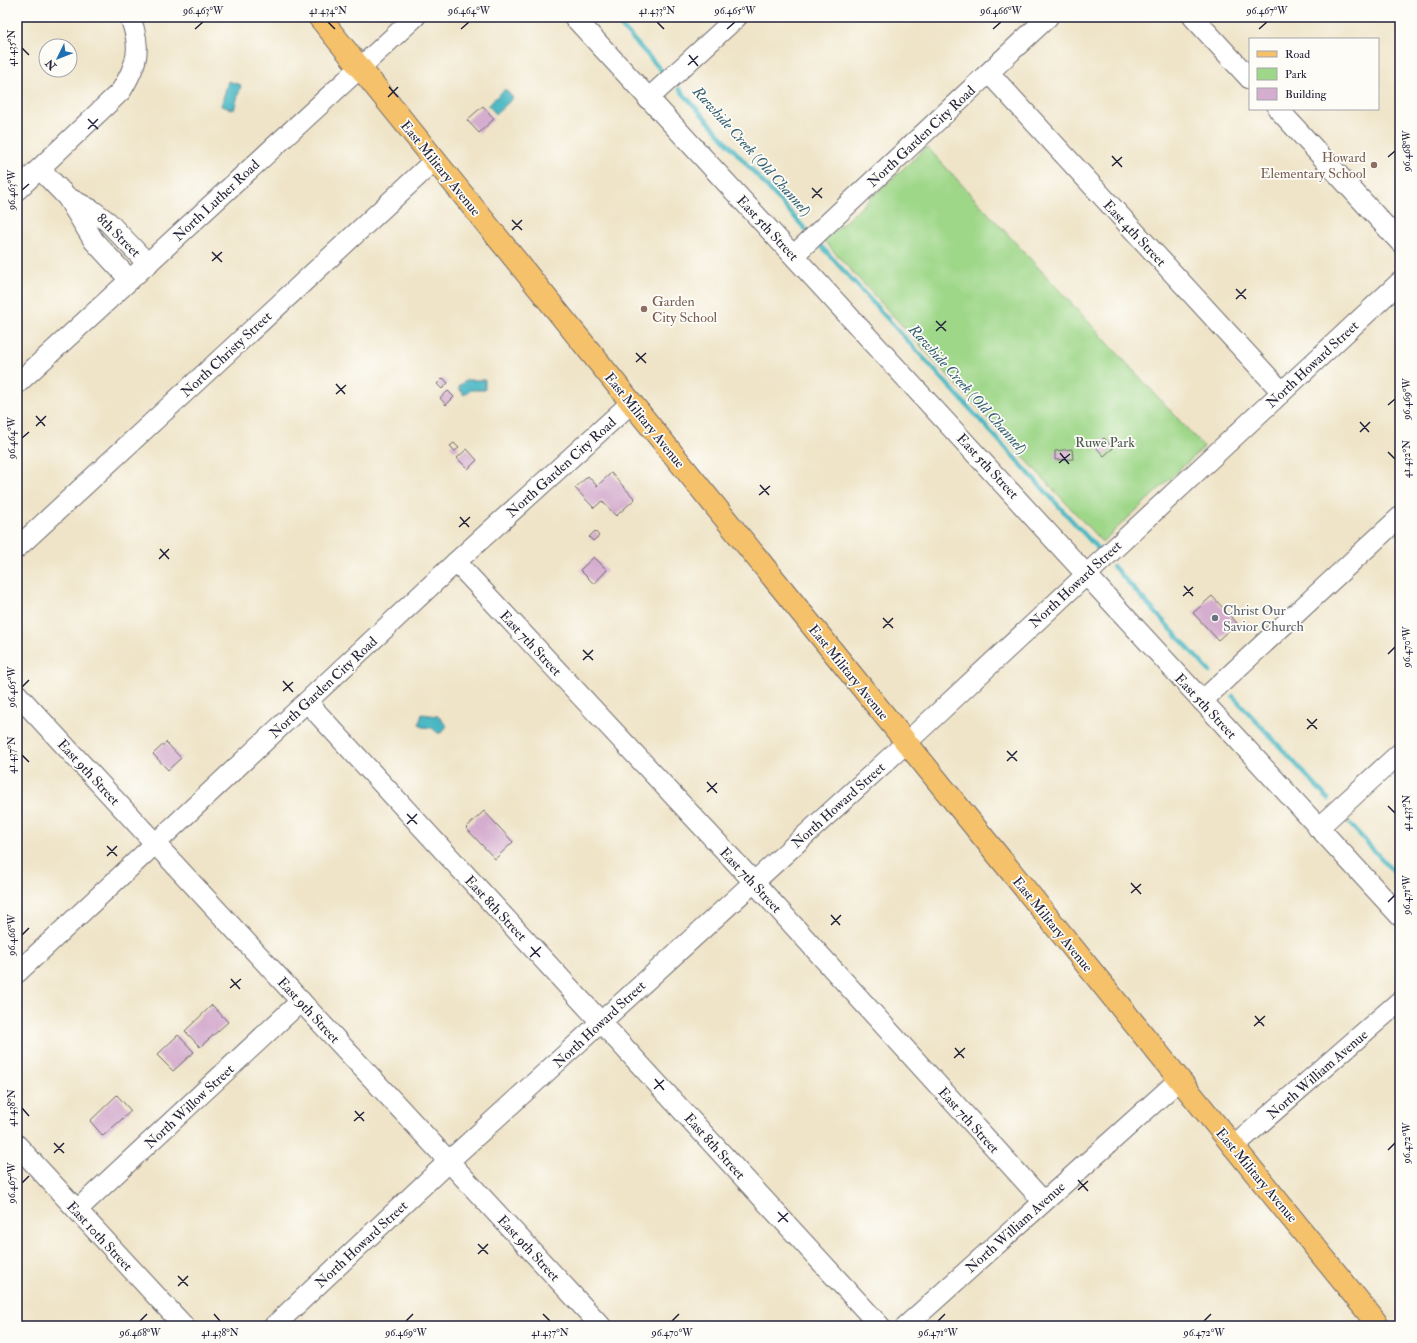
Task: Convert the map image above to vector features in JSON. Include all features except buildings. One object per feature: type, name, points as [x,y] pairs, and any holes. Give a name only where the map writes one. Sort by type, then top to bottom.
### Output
[{"type":"main road","name":"East Military Avenue","points":[[320,17],[1379,1326]]},
{"type":"street","points":[[17,190],[121,91],[132,72],[139,46],[130,17]]},
{"type":"street","name":"North Luther Road","points":[[17,384],[360,66],[415,17]]},
{"type":"street","name":"East 5th Street","points":[[574,17],[1400,916]]},
{"type":"street","points":[[648,99],[737,17]]},
{"type":"street","name":"North Garden City Road","points":[[794,255],[1048,17]]},
{"type":"street","points":[[1193,17],[1249,78]]},
{"type":"street","name":"East 4th Street","points":[[989,73],[1282,392]]},
{"type":"street","points":[[1279,110],[1400,242]]},
{"type":"street","name":"North Christy Street","points":[[17,548],[435,160]]},
{"type":"street","name":"8th Street","points":[[40,168],[67,197],[94,241],[130,280]]},
{"type":"street","name":"8th Street","points":[[67,197],[92,210],[108,222],[148,264]]},
{"type":"street","name":"North Howard Street","points":[[274,1326],[449,1161],[906,743],[1400,282]]},
{"type":"street","name":"North Garden City Road","points":[[17,973],[456,562],[631,403]]},
{"type":"street","points":[[1202,701],[1400,517]]},
{"type":"street","name":"East 7th Street","points":[[456,562],[754,882],[1043,1201]]},
{"type":"street","name":"East 9th Street","points":[[17,694],[449,1161],[595,1324]]},
{"type":"street","name":"East 8th Street","points":[[306,702],[602,1022],[880,1326]]},
{"type":"street","points":[[1318,828],[1400,753]]},
{"type":"street","name":"North Willow Street","points":[[77,1210],[301,1001]]},
{"type":"street","name":"North William Avenue","points":[[1233,1147],[1400,1001]]},
{"type":"street","name":"North William Avenue","points":[[906,1326],[1179,1080]]},
{"type":"street","name":"East 10th Street","points":[[17,1145],[184,1326]]},
{"type":"green space","name":"Ruwe Park","points":[[927,147],[1204,447],[1102,542],[824,241]]},
{"type":"water","points":[[228,81],[241,85],[234,110],[221,106]]},
{"type":"water","points":[[505,89],[513,98],[496,114],[488,105]]},
{"type":"water","points":[[466,380],[485,380],[485,390],[471,390],[464,395],[458,387]]},
{"type":"water","points":[[422,714],[438,716],[447,726],[441,733],[438,733],[432,728],[422,727],[419,723]]},
{"type":"waterway","name":"Rawhide Creek (Old Channel)","points":[[613,17],[662,71]]},
{"type":"waterway","name":"Rawhide Creek (Old Channel)","points":[[679,89],[806,230]]},
{"type":"waterway","name":"Rawhide Creek (Old Channel)","points":[[821,246],[1098,549]]},
{"type":"waterway","name":"Rawhide Creek (Old Channel)","points":[[1113,566],[1210,672]]},
{"type":"waterway","name":"Rawhide Creek (Old Channel)","points":[[1233,696],[1328,799]]},
{"type":"waterway","name":"Rawhide Creek (Old Channel)","points":[[1350,824],[1400,879]]},
{"type":"place","name":"Howard Elementary School","points":[[1374,165]]},
{"type":"place","name":"Garden City School","points":[[644,309]]},
{"type":"place","name":"Christ Our Savior Church","points":[[1215,618]]}]
